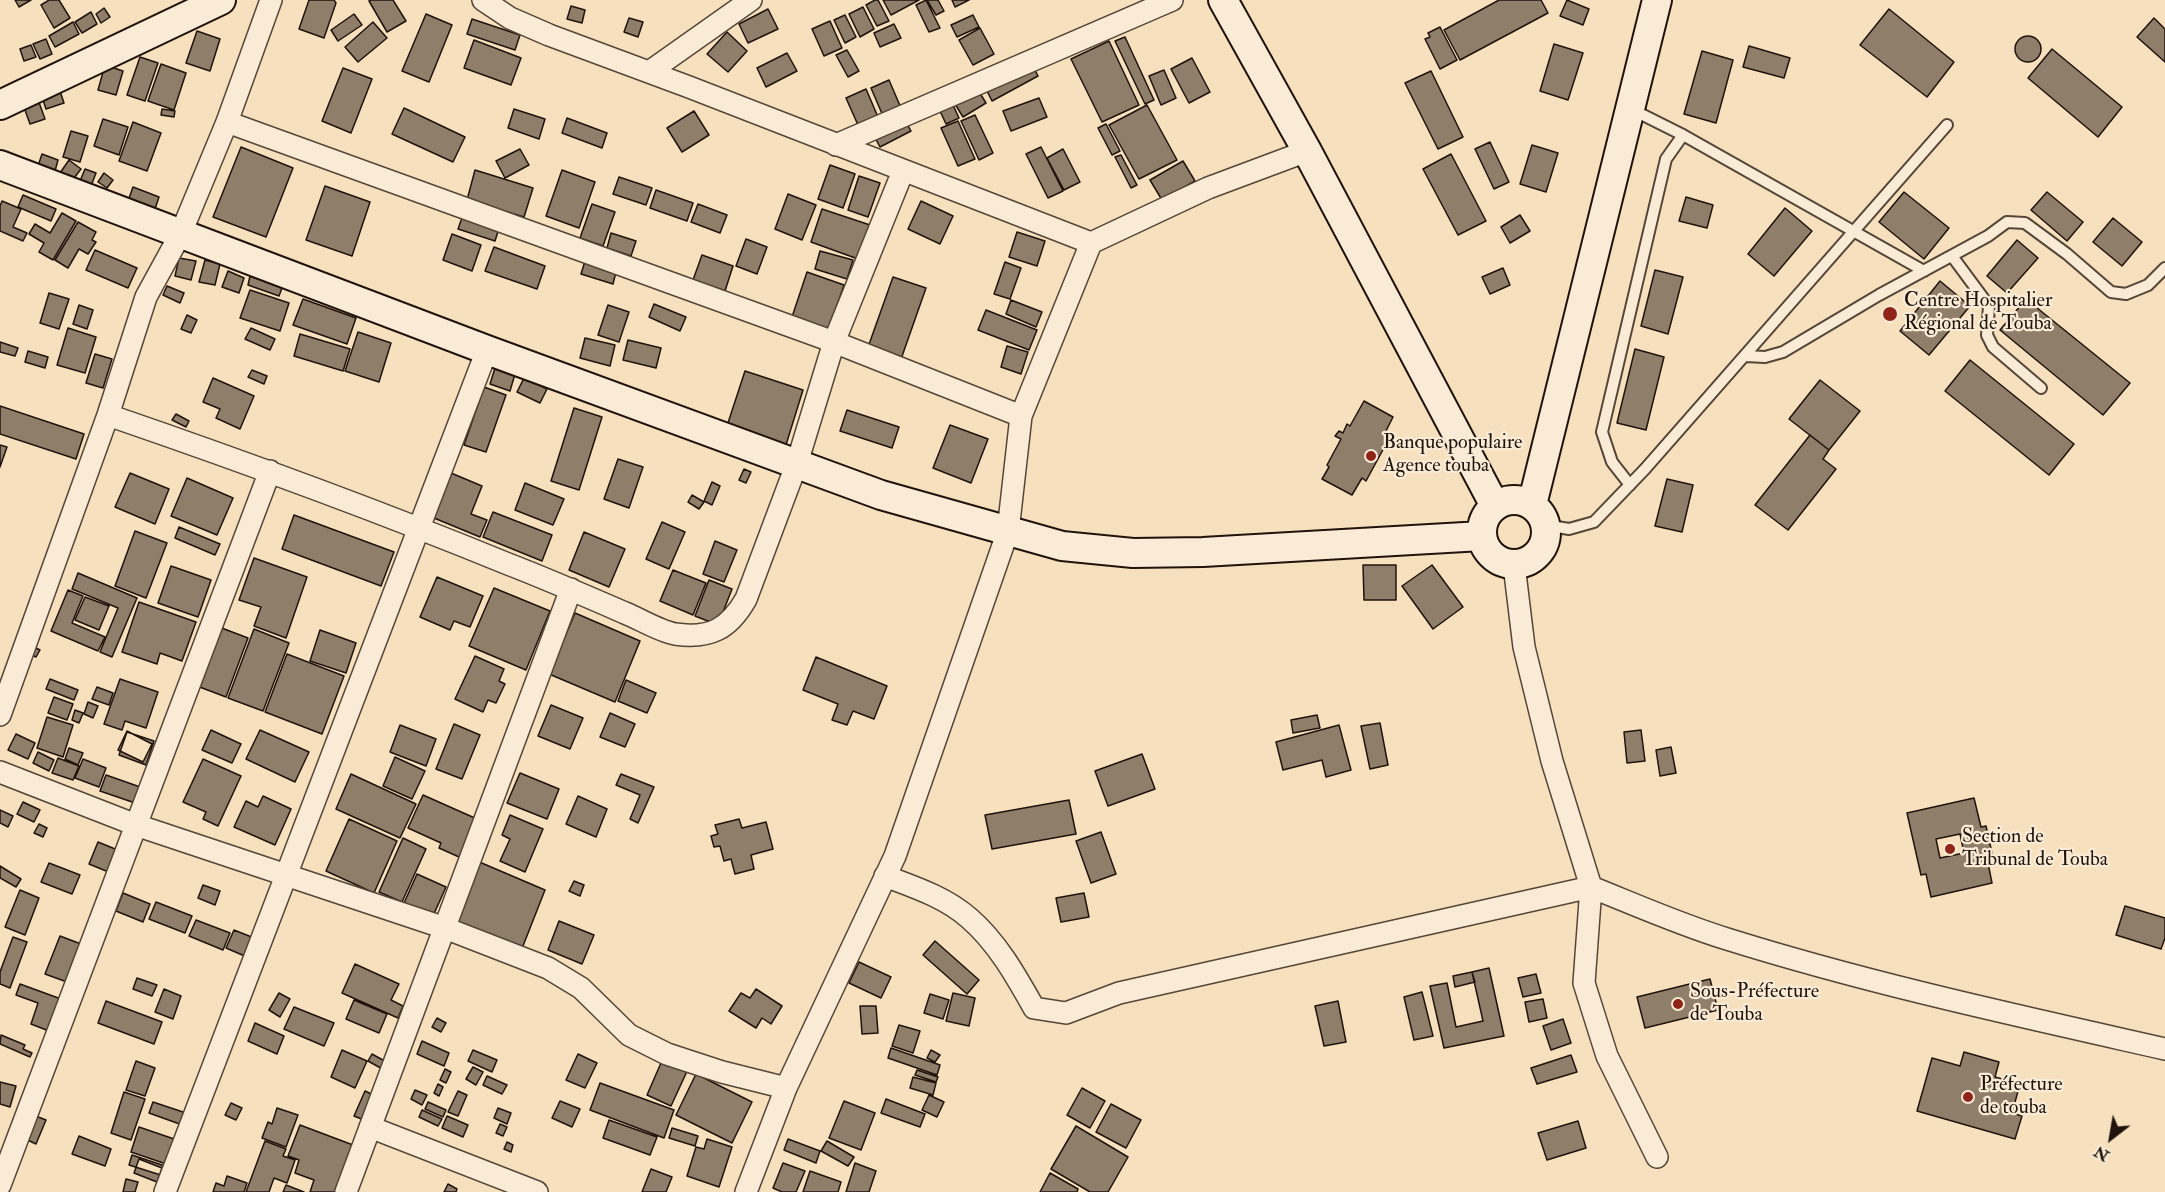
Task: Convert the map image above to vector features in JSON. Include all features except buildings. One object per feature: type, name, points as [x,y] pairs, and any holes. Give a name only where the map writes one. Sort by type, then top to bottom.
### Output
[{"type":"main road","points":[[0,105],[221,0]]},
{"type":"main road","points":[[1223,0],[1307,151],[1495,506]]},
{"type":"main road","points":[[1539,515],[1523,501],[1503,501],[1495,506],[1486,515],[1482,526],[1485,547],[1492,557],[1503,563],[1514,565],[1525,563],[1535,557],[1546,537],[1539,515],[1657,0]]},
{"type":"main road","points":[[0,165],[487,350],[881,495],[1062,546],[1133,553],[1203,552],[1482,536]]},
{"type":"street","points":[[0,715],[108,415],[146,297],[181,233],[227,122],[271,0]]},
{"type":"street","points":[[483,0],[510,18],[549,35],[1092,243]]},
{"type":"street","points":[[649,72],[751,0]]},
{"type":"street","points":[[836,145],[1172,0]]},
{"type":"street","points":[[227,122],[834,342],[1021,416]]},
{"type":"street","points":[[746,1192],[786,1088],[895,856],[1008,531],[1021,416],[1092,243],[1208,188],[1307,151]]},
{"type":"street","points":[[108,415],[270,471],[419,528],[571,589],[673,634],[698,635],[721,629],[736,616],[746,599],[797,463],[834,342],[903,171]]},
{"type":"street","points":[[165,1192],[487,350]]},
{"type":"street","points":[[0,1185],[270,471]]},
{"type":"street","points":[[1514,565],[1526,658],[1552,761],[1591,887],[1584,983],[1607,1056],[1657,1157]]},
{"type":"street","points":[[346,1192],[571,589]]},
{"type":"street","points":[[0,771],[136,825],[445,928],[548,968],[580,988],[630,1035],[667,1054],[722,1072],[786,1088]]},
{"type":"street","points":[[885,876],[931,894],[968,917],[1007,960],[1034,1008],[1066,1013],[1119,993],[1591,887],[1726,939],[2016,1015],[2165,1049]]},
{"type":"street","points":[[370,1127],[537,1192]]},
{"type":"lane","points":[[1631,110],[1683,135],[1924,271]]},
{"type":"lane","points":[[1539,515],[1569,529],[1594,522],[1745,356],[1947,125]]},
{"type":"lane","points":[[1630,485],[1612,462],[1602,432],[1666,159],[1683,135]]},
{"type":"lane","points":[[1745,356],[1765,357],[1783,352],[1988,236],[2007,222],[2025,223],[2067,254],[2111,292],[2126,294],[2148,285],[2165,268]]},
{"type":"lane","points":[[1952,256],[1989,306],[1987,335],[1992,347],[2041,388]]},
{"type":"place","name":"Centre Hospitalier Régional de Touba","points":[[1890,314]]},
{"type":"place","name":"Banque populaire Agence touba","points":[[1371,456]]},
{"type":"place","name":"Section de Tribunal de Touba","points":[[1950,849]]},
{"type":"place","name":"Sous-Préfecture de Touba","points":[[1678,1004]]},
{"type":"place","name":"Préfecture de touba","points":[[1968,1097]]}]
